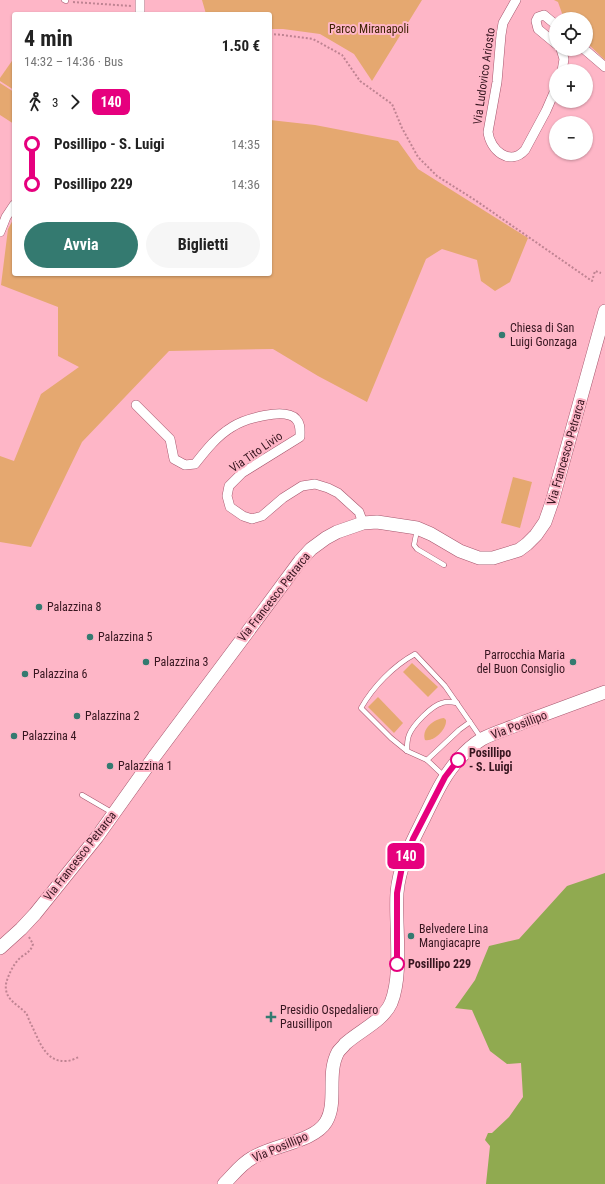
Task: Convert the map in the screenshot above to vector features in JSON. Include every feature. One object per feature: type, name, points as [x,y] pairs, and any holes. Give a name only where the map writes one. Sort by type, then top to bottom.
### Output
[{"type":"street","name":"Via Ludovico Ariosto","points":[[516,0],[503,23],[501,35],[497,82],[488,132],[489,139],[493,146],[502,154],[509,157],[516,157],[522,154],[526,150],[549,104]]},
{"type":"street","points":[[549,20],[544,16],[538,17],[536,21],[538,29],[549,38]]},
{"type":"street","points":[[593,56],[605,66]]},
{"type":"street","points":[[0,232],[6,217],[12,208]]},
{"type":"street","name":"Via Francesco Petrarca","points":[[0,948],[35,914],[114,814],[154,757],[300,561],[311,549],[326,538],[350,527],[363,523],[377,522],[417,528],[431,534],[460,551],[480,558],[493,558],[519,550],[536,535],[545,522],[552,502],[605,311]]},
{"type":"street","name":"Via Tito Livio","points":[[136,405],[170,439],[174,459],[185,465],[195,464],[212,443],[232,426],[257,417],[285,414],[296,418],[300,427],[300,437],[242,474],[230,486],[227,496],[230,507],[243,516],[252,519],[262,516],[283,498],[302,486],[315,484],[338,493],[359,512],[363,523]]},
{"type":"street","name":"Via Posillipo","points":[[224,1184],[251,1158],[271,1148],[305,1138],[319,1130],[325,1123],[329,1115],[331,1105],[332,1075],[339,1051],[353,1037],[384,1013],[388,1008],[394,992],[396,977],[397,893],[402,867],[413,839],[445,777],[458,760],[482,739],[605,692]]},
{"type":"lane","points":[[417,528],[414,545],[417,549],[444,565]]},
{"type":"lane","points":[[445,777],[427,760],[407,751],[361,708],[367,697],[392,671],[403,661],[415,654],[445,686],[482,739]]},
{"type":"lane","points":[[407,751],[410,733],[417,723],[430,710],[441,703],[457,703]]},
{"type":"lane","points":[[427,760],[459,730],[470,722]]},
{"type":"lane","points":[[82,795],[114,814]]},
{"type":"path","points":[[65,0],[140,8]]},
{"type":"path","points":[[272,34],[283,34],[313,39],[342,55],[360,81],[392,104],[402,128],[418,157],[437,176],[476,200],[592,281],[595,271],[601,273]]},
{"type":"path","points":[[21,929],[33,944],[31,950],[20,958],[13,968],[8,978],[6,992],[10,999],[26,1014],[38,1040],[45,1051],[53,1058],[67,1061],[79,1057]]},
{"type":"green space","name":"Parco Miranapoli","points":[[202,0],[422,0],[372,81],[354,54],[320,34],[272,29],[272,12],[205,12]]},
{"type":"green space","points":[[554,0],[605,0],[605,60],[593,49],[593,12],[562,12],[558,2]]},
{"type":"green space","points":[[12,61],[12,89],[0,81],[0,78]]},
{"type":"green space","points":[[0,83],[12,91],[12,123],[0,115]]},
{"type":"green space","points":[[272,120],[315,125],[398,141],[418,169],[528,238],[510,282],[495,291],[481,281],[477,260],[442,249],[426,259],[367,402],[318,376],[273,349],[169,351],[82,442],[31,547],[0,542],[0,456],[14,461],[41,394],[79,367],[58,356],[58,307],[1,285],[8,229],[12,222],[12,276],[272,276]]},
{"type":"green space","points":[[513,477],[532,482],[520,528],[501,523]]},
{"type":"green space","points":[[412,663],[438,687],[428,697],[403,672]]},
{"type":"green space","points":[[378,697],[403,723],[394,733],[368,707]]},
{"type":"green space","points":[[444,718],[446,720],[446,724],[442,731],[436,737],[425,740],[425,732],[429,725],[436,720]]},
{"type":"shaded area","points":[[605,873],[605,1184],[486,1184],[490,1146],[485,1140],[488,1133],[492,1133],[509,1117],[523,1097],[521,1063],[507,1064],[490,1051],[472,1010],[455,1008],[475,980],[489,946],[519,939],[567,886]]},
{"type":"bus line","name":"140","points":[[397,964],[397,893],[402,867],[413,839],[445,777],[458,760]]},
{"type":"place","name":"Chiesa di San Luigi Gonzaga","points":[[502,335]]},
{"type":"place","name":"Palazzina 8","points":[[39,607]]},
{"type":"place","name":"Palazzina 5","points":[[90,637]]},
{"type":"place","name":"Palazzina 3","points":[[146,662]]},
{"type":"place","name":"Parrocchia Maria del Buon Consiglio","points":[[573,662]]},
{"type":"place","name":"Palazzina 6","points":[[25,674]]},
{"type":"place","name":"Palazzina 2","points":[[77,716]]},
{"type":"place","name":"Palazzina 4","points":[[14,736]]},
{"type":"place","name":"Posillipo - S. Luigi","points":[[458,760]]},
{"type":"place","name":"Palazzina 1","points":[[110,766]]},
{"type":"place","name":"Belvedere Lina Mangiacapre","points":[[411,936]]},
{"type":"place","name":"Posillipo 229","points":[[397,964]]},
{"type":"place","name":"Presidio Ospedaliero Pausillipon","points":[[271,1017]]}]
